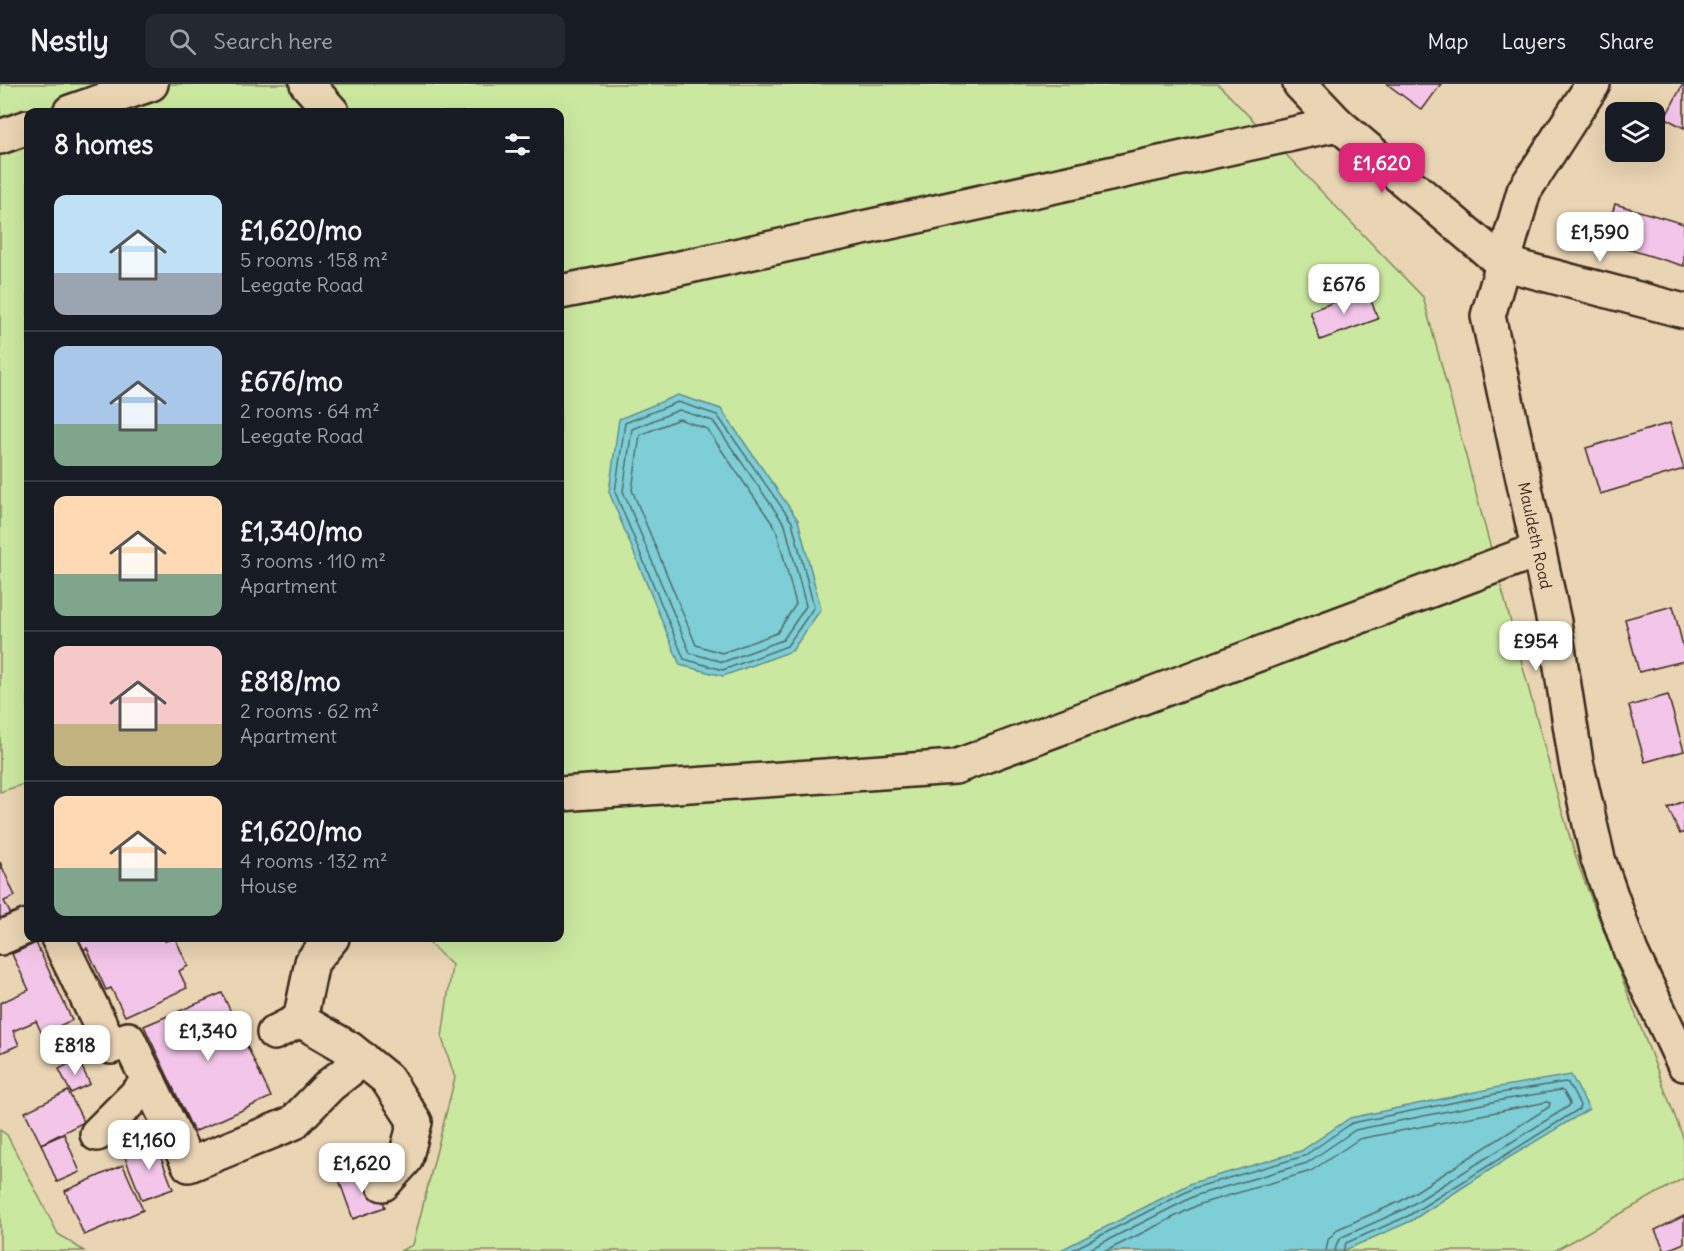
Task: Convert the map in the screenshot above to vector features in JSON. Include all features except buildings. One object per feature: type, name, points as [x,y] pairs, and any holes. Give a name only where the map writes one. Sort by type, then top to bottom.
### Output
[{"type":"street","points":[[82,108],[151,84]]},
{"type":"street","points":[[307,84],[328,108]]},
{"type":"street","points":[[1300,84],[1338,124],[1502,263],[1684,311]]},
{"type":"street","name":"Mauldeth Road","points":[[1593,84],[1524,191],[1488,316],[1554,622],[1576,762],[1598,860],[1631,952],[1682,1057]]},
{"type":"street","points":[[564,291],[662,272],[1338,124]]},
{"type":"street","points":[[0,137],[24,128]]},
{"type":"street","points":[[564,794],[955,767],[1538,550]]},
{"type":"street","points":[[0,938],[24,928]]},
{"type":"street","points":[[60,942],[111,1047],[128,1039],[189,1165],[293,1123],[330,1085],[363,1059]]},
{"type":"street","points":[[329,942],[312,962],[287,1027],[350,1049],[387,1079],[415,1122],[405,1160],[382,1184]]},
{"type":"street","points":[[97,1134],[149,1082]]},
{"type":"green space","points":[[0,84],[1218,84],[1423,297],[1559,801],[1579,867],[1684,1140],[1684,1178],[1554,1251],[400,1251],[413,1245],[455,1078],[442,1038],[452,965],[428,942],[564,942],[564,108],[24,108],[24,784],[0,792]]},
{"type":"green space","points":[[0,1130],[7,1135],[58,1234],[84,1251],[0,1251]]},
{"type":"water","points":[[678,395],[721,409],[798,520],[821,609],[792,651],[723,676],[680,665],[609,492],[619,419]]},
{"type":"water","points":[[1571,1075],[1589,1109],[1411,1221],[1343,1251],[1059,1251],[1192,1183],[1301,1151],[1350,1118],[1499,1087]]}]
